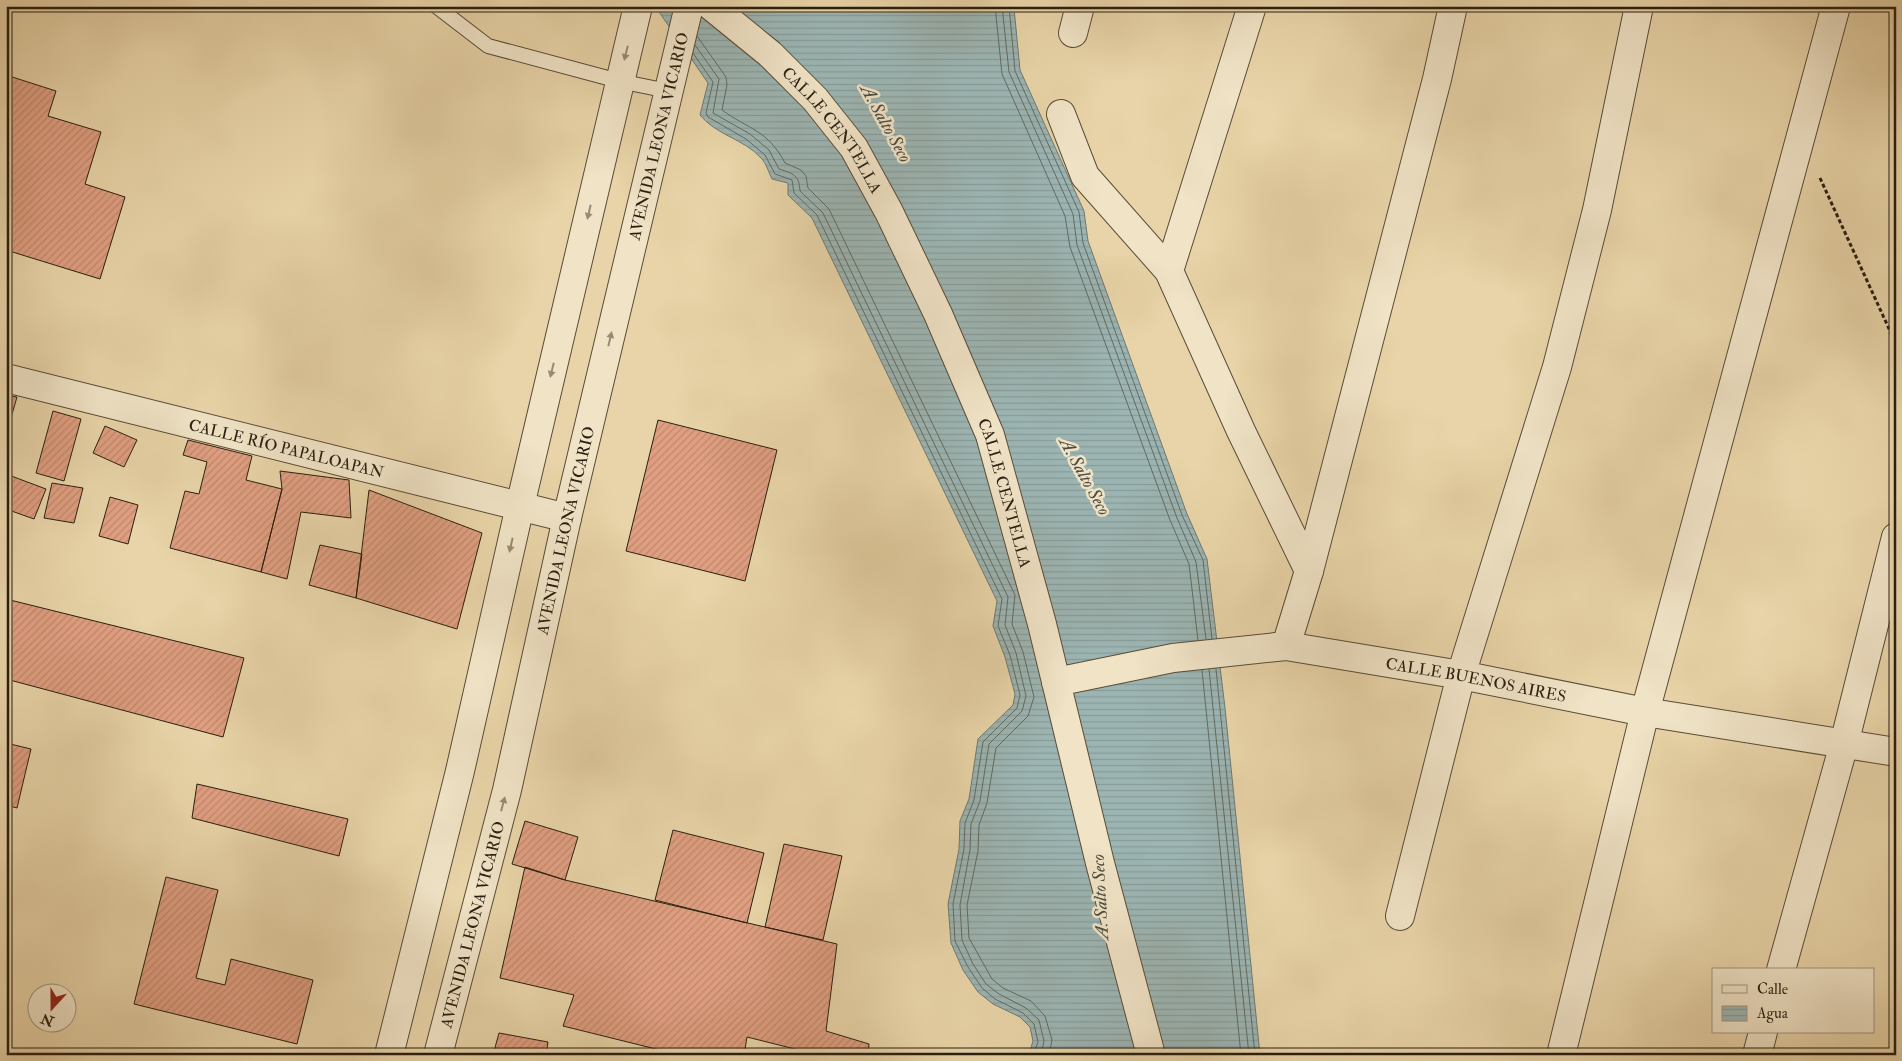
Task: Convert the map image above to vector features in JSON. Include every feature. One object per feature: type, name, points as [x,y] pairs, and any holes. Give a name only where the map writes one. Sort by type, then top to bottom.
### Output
[{"type":"street","points":[[389,1055],[460,771],[520,506],[638,6]]},
{"type":"street","name":"AVENIDA LEONA VICARIO","points":[[438,1055],[507,790],[567,518],[689,6]]},
{"type":"street","name":"CALLE CENTELLA","points":[[711,6],[770,54],[816,99],[854,148],[889,212],[938,314],[990,435],[1056,682],[1100,863],[1151,1055]]},
{"type":"street","points":[[1073,33],[1080,6]]},
{"type":"street","points":[[1169,271],[1252,6]]},
{"type":"street","points":[[1286,646],[1309,572],[1437,79],[1453,6]]},
{"type":"street","points":[[1400,916],[1461,675],[1557,367],[1597,210],[1638,6]]},
{"type":"street","points":[[1561,1055],[1645,712],[1836,6]]},
{"type":"street","points":[[1061,114],[1085,176],[1169,271],[1241,431],[1309,572]]},
{"type":"street","name":"CALLE RÍO PAPALOAPAN","points":[[6,378],[567,518]]},
{"type":"street","points":[[1782,968],[1844,744],[1896,536]]},
{"type":"street","name":"CALLE BUENOS AIRES","points":[[1056,682],[1174,658],[1286,646],[1461,675],[1645,712],[1896,752]]},
{"type":"street","points":[[1757,1055],[1762,1034]]},
{"type":"lane","points":[[436,6],[488,46],[619,81],[668,91]]},
{"type":"path","points":[[1800,134],[1896,344]]},
{"type":"water","name":"A. Salto Seco","points":[[655,6],[1014,8],[1020,70],[1084,211],[1088,241],[1187,514],[1207,559],[1225,708],[1260,1055],[1025,1055],[1030,1051],[1033,1041],[1030,1027],[1020,1017],[993,1004],[978,992],[963,970],[951,943],[948,904],[959,849],[960,821],[969,799],[978,739],[1013,705],[1015,694],[1005,657],[993,626],[997,601],[812,218],[788,195],[788,183],[772,179],[761,158],[747,146],[714,127],[700,115],[708,83]]},
{"type":"building","points":[[6,75],[56,91],[48,116],[101,132],[85,184],[125,197],[100,279],[6,250]]},
{"type":"building","points":[[6,395],[17,397],[6,435]]},
{"type":"building","points":[[53,411],[81,419],[64,481],[36,473]]},
{"type":"building","points":[[658,420],[777,450],[745,581],[626,551]]},
{"type":"building","points":[[105,426],[137,440],[124,467],[93,453]]},
{"type":"building","points":[[188,440],[252,456],[246,480],[282,489],[261,572],[170,548],[185,491],[199,494],[207,462],[183,455]]},
{"type":"building","points":[[280,471],[349,480],[351,518],[301,512],[287,579],[261,572],[282,489]]},
{"type":"building","points":[[6,474],[46,489],[34,519],[6,509]]},
{"type":"building","points":[[52,483],[83,488],[74,523],[44,518]]},
{"type":"building","points":[[369,490],[482,533],[457,629],[356,598]]},
{"type":"building","points":[[110,497],[138,505],[128,544],[99,536]]},
{"type":"building","points":[[320,545],[362,554],[356,598],[309,585]]},
{"type":"building","points":[[6,599],[244,658],[223,737],[6,679]]},
{"type":"building","points":[[6,743],[31,749],[17,808],[6,805]]},
{"type":"building","points":[[197,784],[348,819],[339,856],[192,818]]},
{"type":"building","points":[[525,821],[578,837],[565,880],[512,864]]},
{"type":"building","points":[[673,830],[764,853],[747,923],[655,900]]},
{"type":"building","points":[[784,844],[842,856],[823,940],[765,927]]},
{"type":"building","points":[[525,867],[565,880],[837,944],[826,1031],[869,1044],[868,1055],[819,1055],[747,1037],[744,1055],[680,1055],[563,1026],[574,995],[500,978]]},
{"type":"building","points":[[166,877],[218,890],[196,978],[225,985],[231,959],[313,980],[297,1044],[134,1004]]},
{"type":"building","points":[[499,1033],[548,1042],[546,1055],[493,1055]]}]
